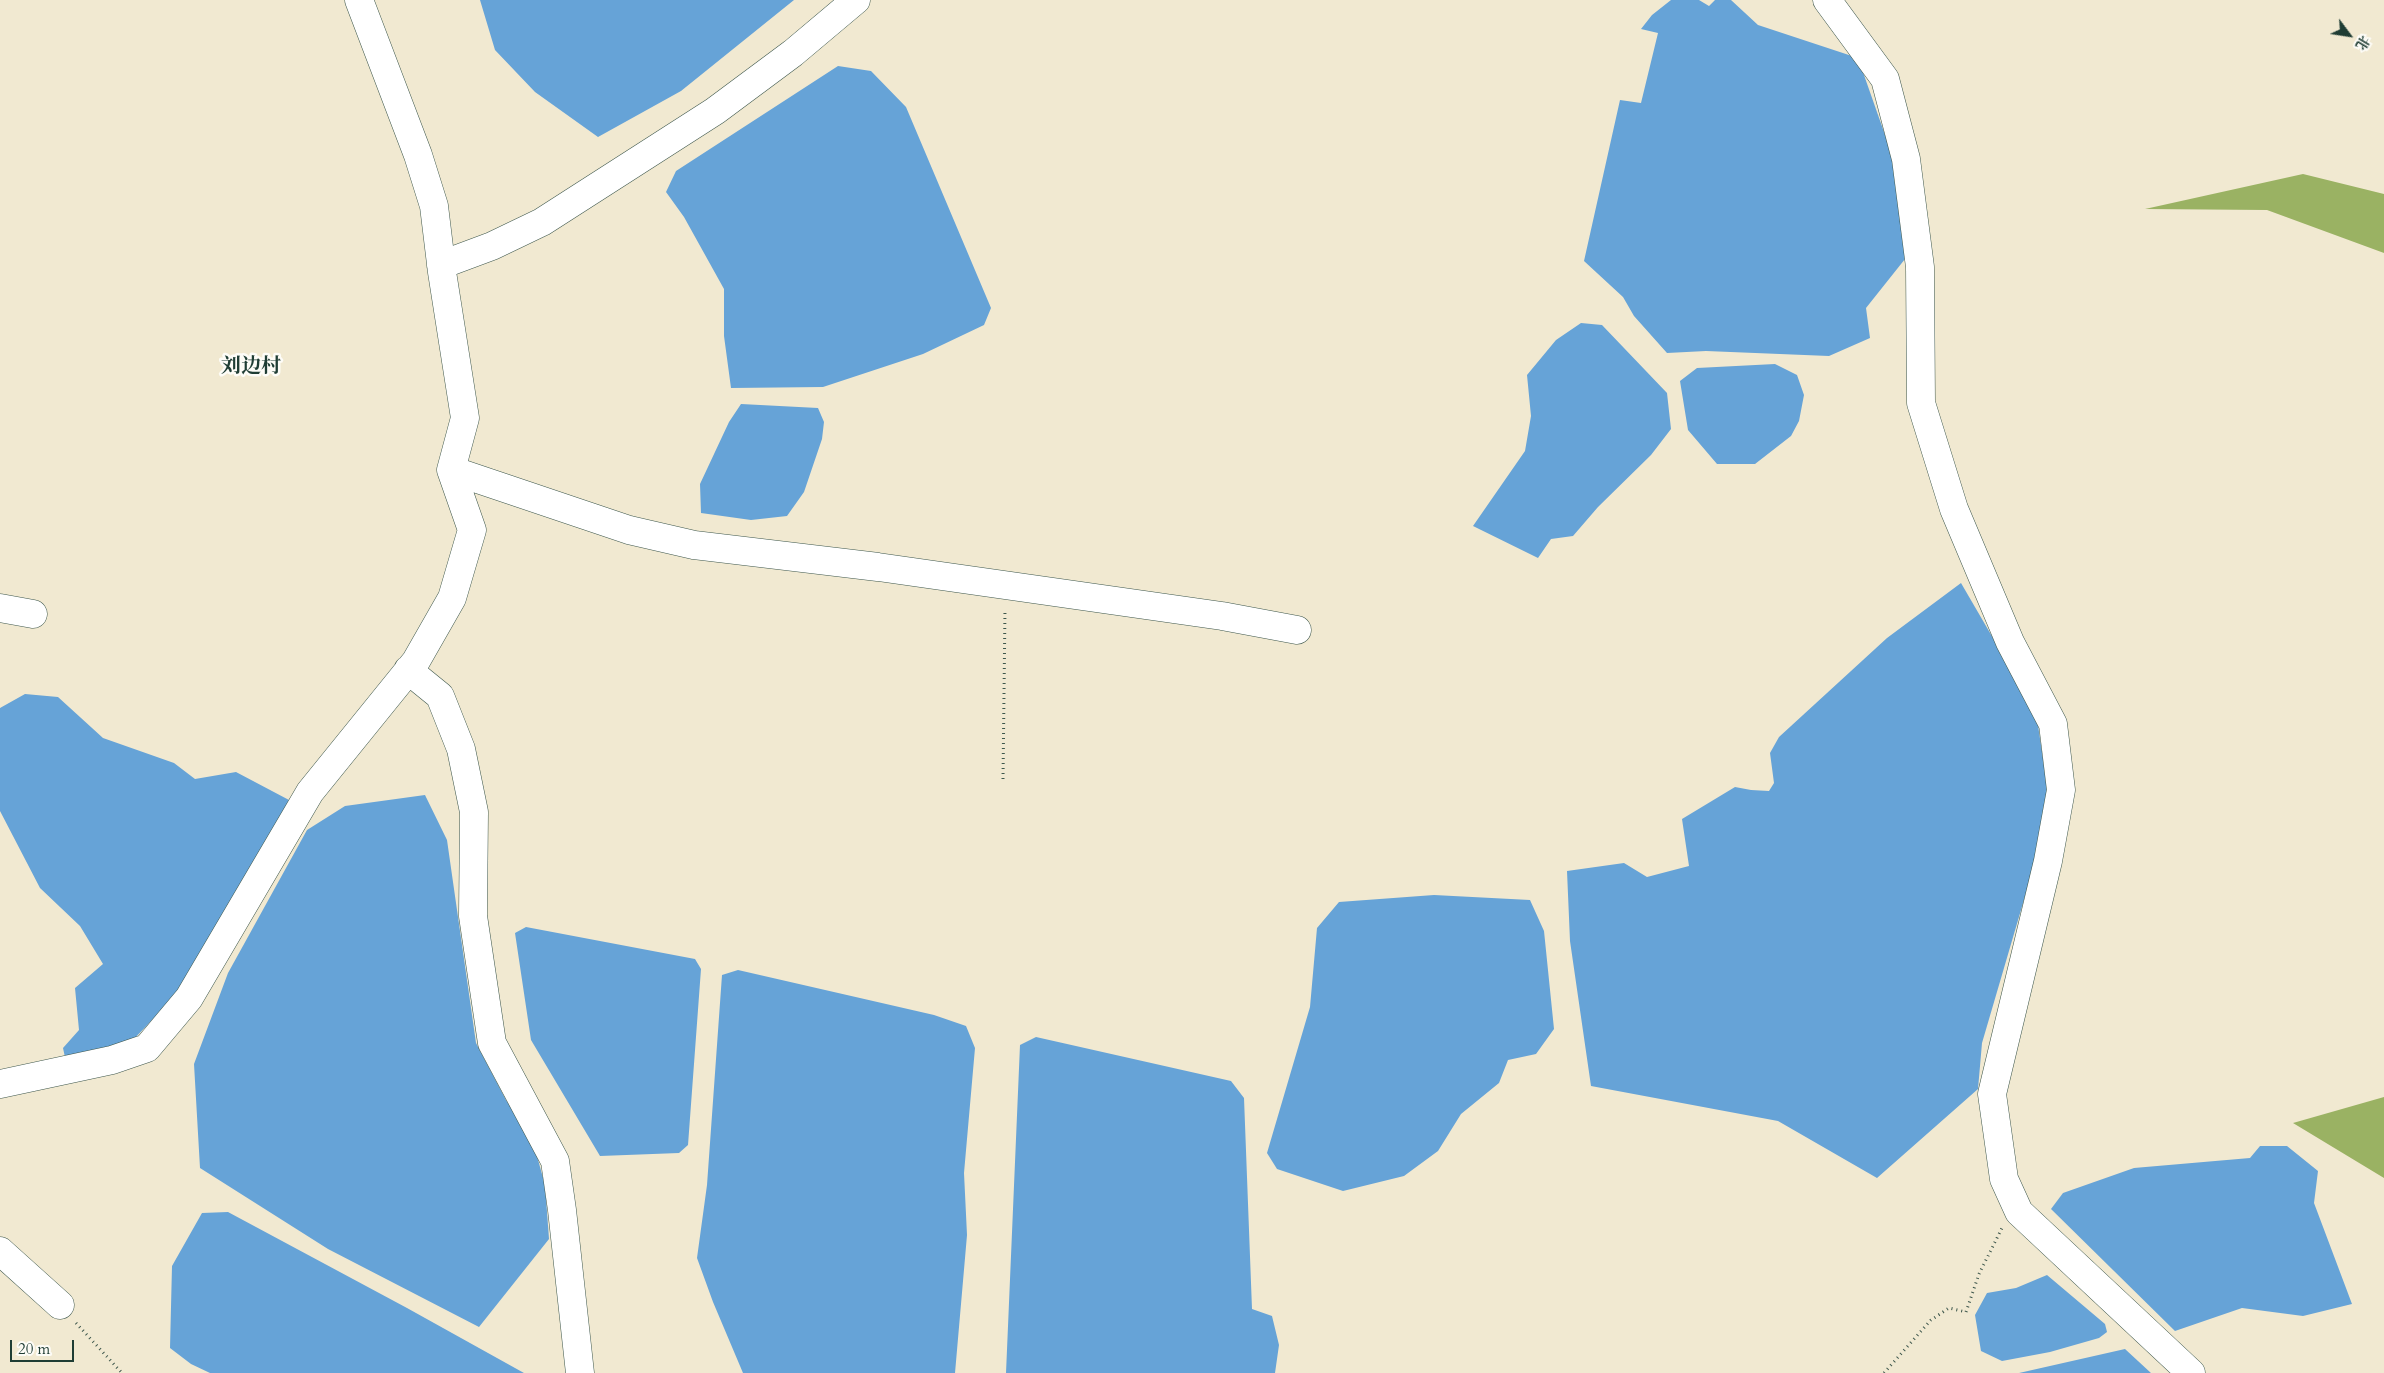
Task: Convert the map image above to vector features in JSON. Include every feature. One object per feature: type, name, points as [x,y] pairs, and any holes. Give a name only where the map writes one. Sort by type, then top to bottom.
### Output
[{"type":"street","points":[[0,1084],[112,1060],[147,1048],[190,998],[310,792],[416,661],[452,598],[472,530],[452,470],[465,418],[441,266],[434,206],[418,154],[359,0]]},
{"type":"street","points":[[441,266],[492,246],[542,222],[715,110],[793,53],[856,0]]},
{"type":"street","points":[[1827,0],[1885,80],[1906,159],[1920,267],[1921,403],[1954,509],[2010,642],[2054,724],[2061,790],[2048,861],[1992,1094],[2004,1180],[2019,1212],[2190,1373]]},
{"type":"street","points":[[452,470],[629,530],[694,545],[878,567],[1222,616],[1296,630]]},
{"type":"street","points":[[0,608],[33,614]]},
{"type":"street","points":[[408,670],[440,696],[461,749],[474,812],[473,916],[492,1043],[554,1162],[562,1210],[580,1373]]},
{"type":"street","points":[[0,1251],[60,1305]]},
{"type":"path","points":[[1003,778],[1006,586]]},
{"type":"path","points":[[1884,1373],[1931,1320],[1949,1308],[1966,1312],[1979,1274],[2000,1229],[2019,1212]]},
{"type":"path","points":[[60,1305],[122,1373]]},
{"type":"green space","points":[[2303,174],[2384,194],[2384,253],[2267,210],[2145,209]]},
{"type":"green space","points":[[2384,1097],[2384,1178],[2293,1123]]},
{"type":"water","points":[[480,0],[794,0],[681,91],[598,137],[535,92],[495,50]]},
{"type":"water","points":[[1671,0],[1699,0],[1709,6],[1715,0],[1731,0],[1758,25],[1858,58],[1910,206],[1902,230],[1905,259],[1866,308],[1870,338],[1829,356],[1706,351],[1667,353],[1634,316],[1623,297],[1584,261],[1620,100],[1641,103],[1658,33],[1641,29],[1652,15]]},
{"type":"water","points":[[838,66],[871,71],[906,107],[991,308],[984,325],[923,354],[823,387],[731,388],[724,336],[724,289],[684,217],[666,192],[676,171]]},
{"type":"water","points":[[1581,323],[1602,325],[1667,393],[1671,429],[1651,455],[1598,507],[1573,536],[1551,539],[1538,558],[1473,526],[1525,451],[1531,416],[1527,375],[1556,340]]},
{"type":"water","points":[[1775,364],[1797,375],[1804,395],[1799,421],[1791,436],[1755,464],[1717,464],[1688,430],[1680,381],[1697,368]]},
{"type":"water","points":[[741,404],[818,408],[824,422],[822,439],[804,492],[787,516],[751,520],[701,513],[700,484],[729,422]]},
{"type":"water","points":[[1961,583],[2036,712],[2049,798],[2033,869],[1982,1043],[1978,1089],[1877,1178],[1778,1121],[1591,1086],[1570,941],[1567,871],[1624,863],[1647,877],[1689,866],[1682,819],[1735,787],[1769,791],[1774,783],[1770,753],[1779,737],[1887,638]]},
{"type":"water","points":[[25,694],[58,697],[103,738],[174,763],[195,779],[236,772],[289,800],[279,824],[177,994],[132,1041],[66,1062],[63,1048],[79,1030],[75,988],[103,964],[80,926],[40,888],[0,811],[0,708]]},
{"type":"water","points":[[425,795],[447,840],[476,1043],[506,1100],[532,1138],[545,1185],[549,1239],[479,1327],[328,1249],[200,1168],[194,1064],[228,973],[307,830],[345,806]]},
{"type":"water","points":[[1434,895],[1530,900],[1544,931],[1554,1029],[1536,1054],[1508,1060],[1499,1083],[1461,1114],[1438,1151],[1404,1176],[1343,1191],[1277,1169],[1267,1153],[1310,1007],[1317,928],[1339,902]]},
{"type":"water","points":[[526,927],[695,959],[701,969],[688,1145],[679,1153],[600,1156],[531,1040],[515,933]]},
{"type":"water","points":[[738,970],[934,1015],[966,1026],[975,1048],[964,1173],[967,1235],[955,1373],[743,1373],[697,1258],[707,1185],[722,975]]},
{"type":"water","points":[[1036,1037],[1231,1081],[1244,1098],[1252,1309],[1272,1316],[1279,1345],[1275,1373],[1006,1373],[1020,1045]]},
{"type":"water","points":[[2260,1146],[2287,1146],[2318,1171],[2314,1203],[2352,1304],[2303,1316],[2242,1308],[2175,1331],[2051,1209],[2063,1193],[2134,1168],[2250,1158]]},
{"type":"water","points":[[228,1212],[524,1373],[210,1373],[191,1364],[170,1348],[172,1266],[202,1213]]},
{"type":"water","points":[[2047,1275],[2105,1324],[2107,1332],[2099,1338],[2050,1352],[2002,1361],[1981,1351],[1975,1315],[1987,1293],[2016,1288]]},
{"type":"water","points":[[2125,1349],[2151,1373],[2019,1373]]},
{"type":"district","name":"刘边村","points":[[251,367]]}]
